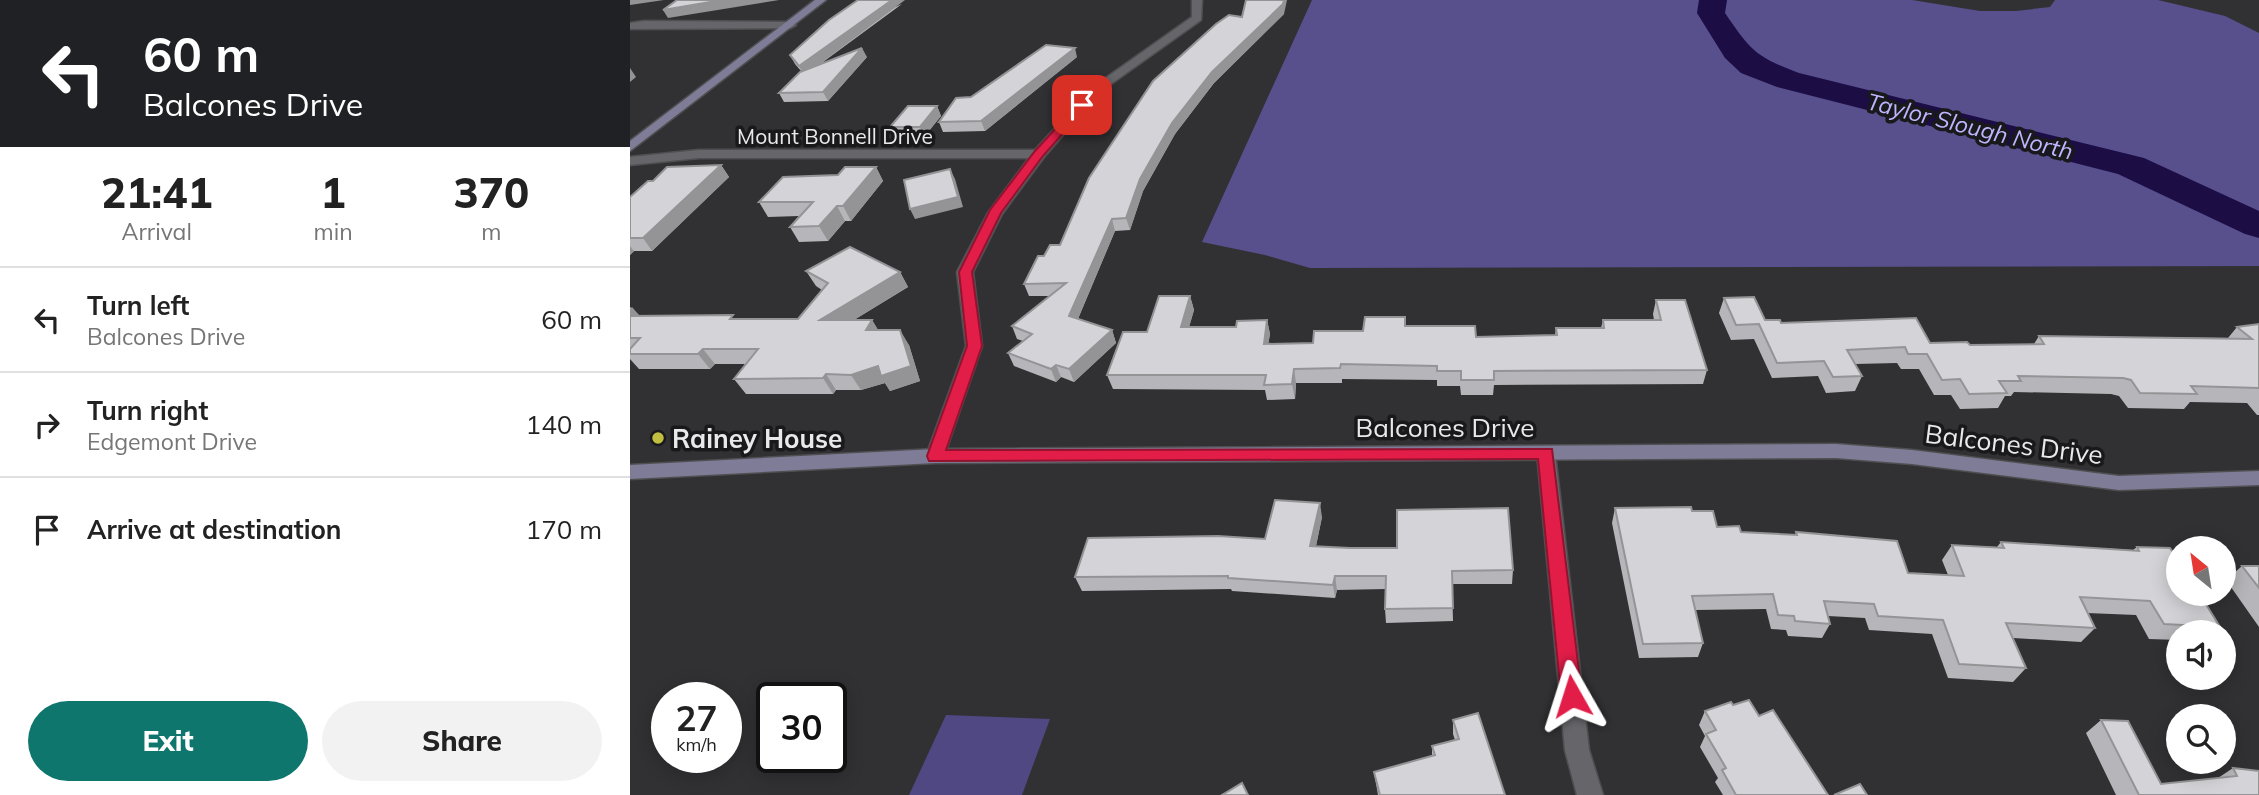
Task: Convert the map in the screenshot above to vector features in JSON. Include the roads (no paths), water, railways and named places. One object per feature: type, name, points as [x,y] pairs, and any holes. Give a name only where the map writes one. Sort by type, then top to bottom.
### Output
[{"type":"street","points":[[630,147],[821,0]]},
{"type":"street","points":[[935,456],[974,346],[965,272],[995,213],[1039,153],[1097,89],[1197,18],[1197,0]]},
{"type":"street","points":[[630,26],[791,25]]},
{"type":"street","name":"Mount Bonnell Drive","points":[[630,161],[695,154],[911,157],[1039,153]]},
{"type":"street","name":"Balcones Drive","points":[[630,472],[935,456],[1836,451],[1912,457],[2119,483],[2259,478]]},
{"type":"street","points":[[1546,453],[1577,750],[1590,795]]},
{"type":"waterway","name":"Taylor Slough North","points":[[1713,0],[1711,13],[1736,52],[1752,66],[1788,80],[2131,166],[2259,226]]},
{"type":"place","name":"Rainey House","points":[[658,438]]}]
